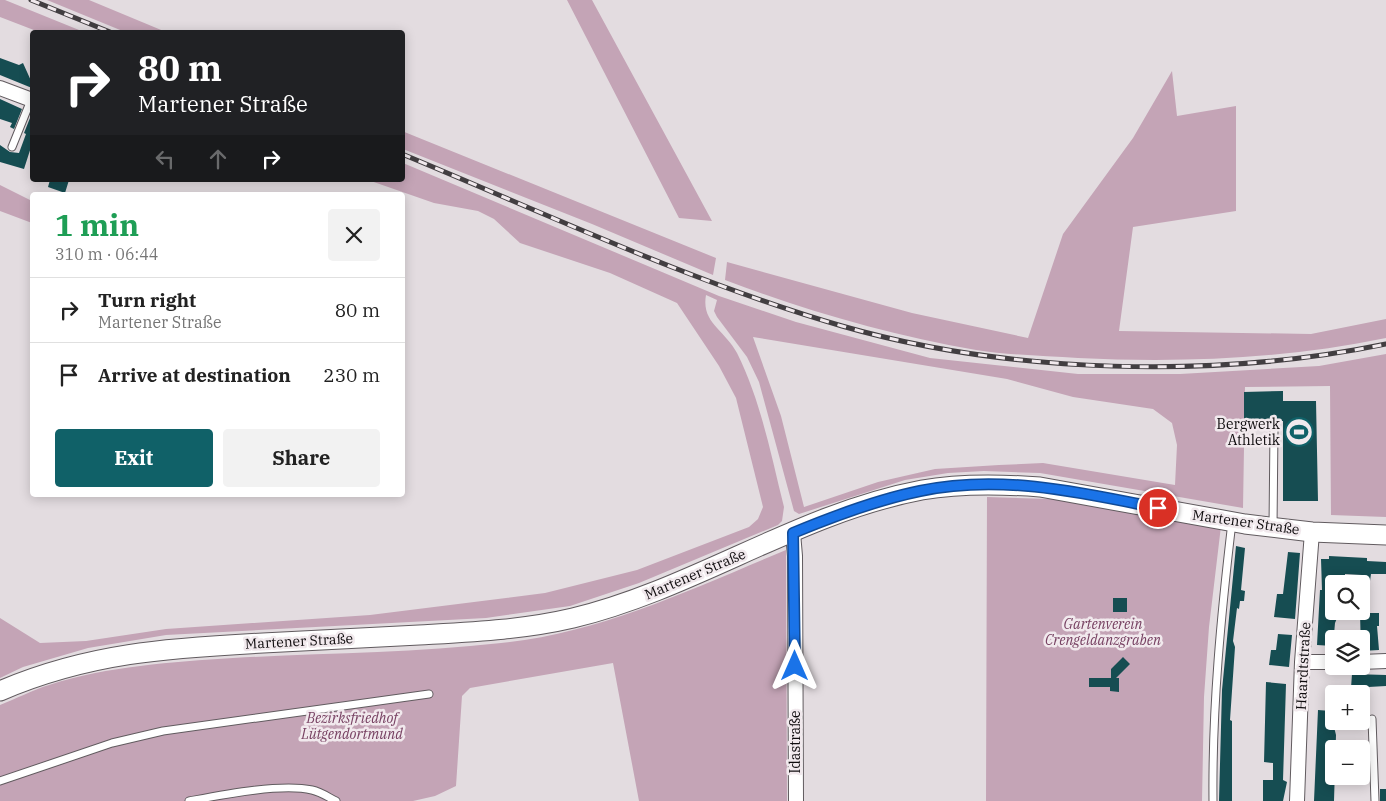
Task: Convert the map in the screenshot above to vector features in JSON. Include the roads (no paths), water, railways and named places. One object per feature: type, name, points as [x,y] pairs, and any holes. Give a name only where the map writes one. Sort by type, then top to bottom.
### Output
[{"type":"street","points":[[0,88],[30,99]]},
{"type":"street","name":"Martener Straße","points":[[0,691],[57,669],[131,652],[197,646],[500,631],[533,626],[611,607],[793,533],[890,498],[921,490],[979,484],[1040,487],[1273,528],[1386,536]]},
{"type":"street","name":"Haardtstraße","points":[[1298,801],[1302,662],[1312,532]]},
{"type":"street","name":"Idastraße","points":[[793,533],[795,566],[796,801]]},
{"type":"street","points":[[1370,662],[1386,661]]},
{"type":"street","points":[[1302,662],[1325,662]]},
{"type":"lane","points":[[12,147],[30,105]]},
{"type":"lane","points":[[1273,528],[1274,429]]},
{"type":"lane","points":[[1213,801],[1212,746],[1218,646],[1232,522]]},
{"type":"lane","points":[[0,780],[112,743],[163,731],[429,694]]},
{"type":"lane","points":[[1372,719],[1375,801]]},
{"type":"lane","points":[[189,801],[236,793],[294,788],[319,792],[336,801]]},
{"type":"railway","points":[[31,0],[105,30]]},
{"type":"railway","points":[[405,155],[620,246],[730,289],[842,326],[906,342],[974,354],[1043,362],[1113,366],[1253,363],[1321,355],[1386,344]]},
{"type":"place","name":"Bergwerk Athletik","points":[[1299,432]]},
{"type":"park label","name":"Gartenverein Crengeldanzgraben","points":[[1103,632]]},
{"type":"park label","name":"Bezirksfriedhof Lütgendortmund","points":[[352,726]]}]
